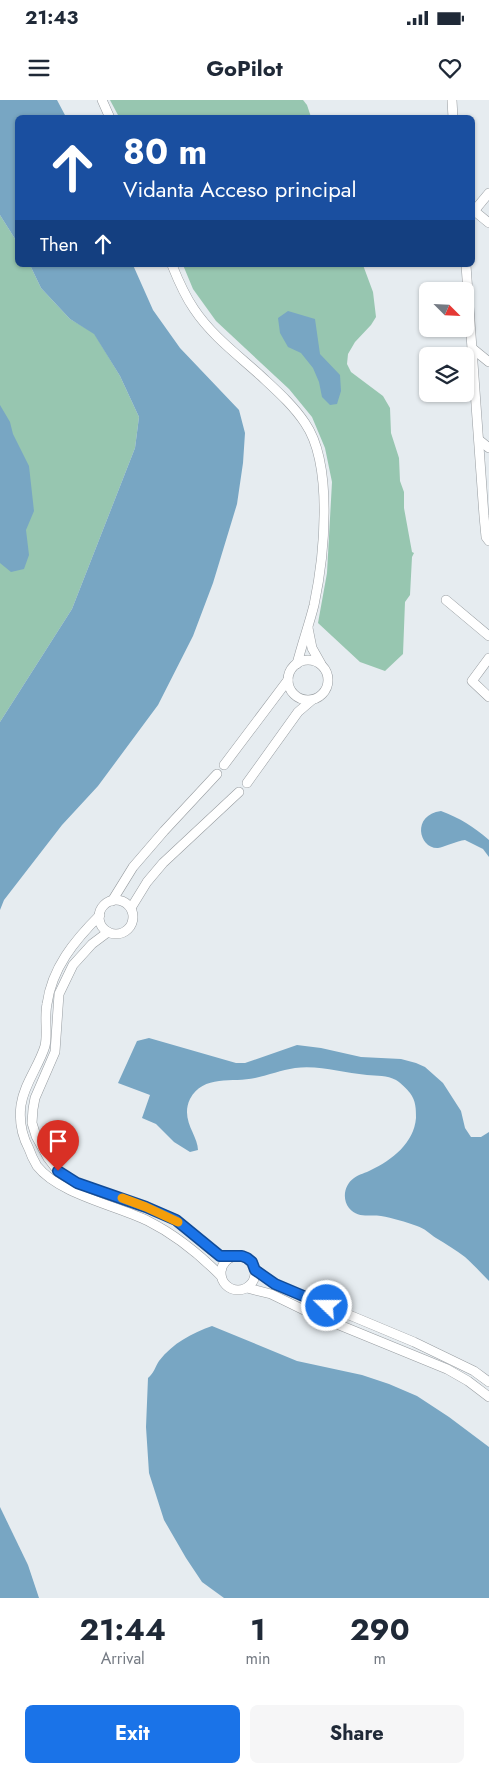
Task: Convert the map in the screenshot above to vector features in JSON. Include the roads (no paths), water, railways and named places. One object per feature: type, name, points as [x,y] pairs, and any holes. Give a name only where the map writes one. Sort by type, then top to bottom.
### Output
[{"type":"street","points":[[102,100],[109,115]]},
{"type":"street","points":[[452,100],[453,115]]},
{"type":"street","points":[[475,208],[489,193]]},
{"type":"street","points":[[475,212],[489,223]]},
{"type":"street","points":[[173,267],[194,309],[220,340],[285,399],[306,424],[315,442],[321,462],[323,490],[321,562],[308,628],[297,664],[288,680],[224,765]]},
{"type":"street","points":[[466,267],[472,347]]},
{"type":"street","points":[[474,351],[489,362]]},
{"type":"street","points":[[474,375],[487,512],[486,537],[489,542]]},
{"type":"street","points":[[479,440],[489,448]]},
{"type":"street","points":[[446,600],[489,636]]},
{"type":"street","points":[[247,782],[298,712],[324,693],[328,682],[328,675],[312,648],[308,628]]},
{"type":"street","points":[[489,658],[472,681],[489,697]]},
{"type":"street","points":[[297,664],[309,660],[321,664]]},
{"type":"street","points":[[288,680],[296,696],[300,699],[312,700]]},
{"type":"street","points":[[108,932],[92,944],[73,965],[60,994],[55,1052],[35,1098],[33,1109],[32,1123],[36,1136],[48,1158],[58,1171],[77,1183],[146,1207],[176,1220],[220,1256],[242,1256],[247,1258],[252,1262],[255,1270],[254,1279],[242,1291],[225,1286],[220,1275],[183,1242],[164,1229],[124,1210],[66,1189],[52,1181],[37,1166],[24,1140],[21,1117],[22,1101],[42,1056],[46,1042],[46,1006],[51,983],[63,958],[77,938],[100,915],[104,906],[112,901],[133,867],[217,774]]},
{"type":"street","points":[[131,908],[147,882],[163,863],[239,792]]},
{"type":"street","points":[[100,915],[101,925],[108,932],[119,934],[129,929],[133,919],[131,908],[123,901],[112,901]]},
{"type":"street","points":[[220,1275],[223,1264],[231,1257]]},
{"type":"street","points":[[255,1270],[275,1284],[414,1342],[474,1371],[489,1382]]},
{"type":"street","points":[[247,1288],[271,1294],[310,1313],[447,1369],[468,1381],[489,1397]]},
{"type":"water","points":[[0,100],[57,100],[65,115],[15,115],[15,239],[0,215]]},
{"type":"water","points":[[31,267],[134,267],[153,310],[180,348],[239,410],[245,433],[237,504],[213,583],[193,636],[158,705],[98,786],[62,825],[4,900],[0,910],[0,722],[72,609],[135,448],[139,417],[120,376],[94,334],[70,319],[41,288]]},
{"type":"water","points":[[288,311],[315,319],[320,354],[340,375],[341,391],[337,404],[330,405],[322,397],[319,382],[313,368],[301,353],[288,347],[280,333],[278,318]]},
{"type":"water","points":[[0,405],[10,422],[13,434],[29,466],[34,511],[26,530],[29,555],[24,569],[11,572],[0,563]]},
{"type":"water","points":[[441,811],[466,823],[489,840],[489,857],[483,849],[465,840],[438,848],[431,847],[426,843],[421,831],[422,825],[431,814]]},
{"type":"water","points":[[149,1038],[236,1063],[245,1063],[297,1045],[361,1057],[401,1059],[425,1067],[443,1083],[461,1111],[465,1128],[471,1137],[481,1137],[489,1132],[489,1281],[455,1249],[422,1228],[385,1217],[356,1214],[349,1208],[345,1200],[346,1188],[351,1181],[358,1175],[379,1166],[394,1156],[401,1150],[411,1135],[416,1118],[415,1102],[409,1091],[398,1081],[386,1076],[305,1067],[255,1078],[210,1083],[196,1091],[187,1107],[188,1120],[198,1150],[190,1152],[174,1142],[156,1124],[142,1118],[150,1095],[118,1083],[137,1041]]},
{"type":"water","points":[[212,1326],[297,1361],[362,1375],[417,1396],[489,1447],[489,1598],[224,1598],[202,1582],[164,1520],[149,1473],[146,1427],[148,1378],[159,1361],[183,1339]]},
{"type":"water","points":[[0,1507],[28,1565],[39,1598],[0,1598]]}]
